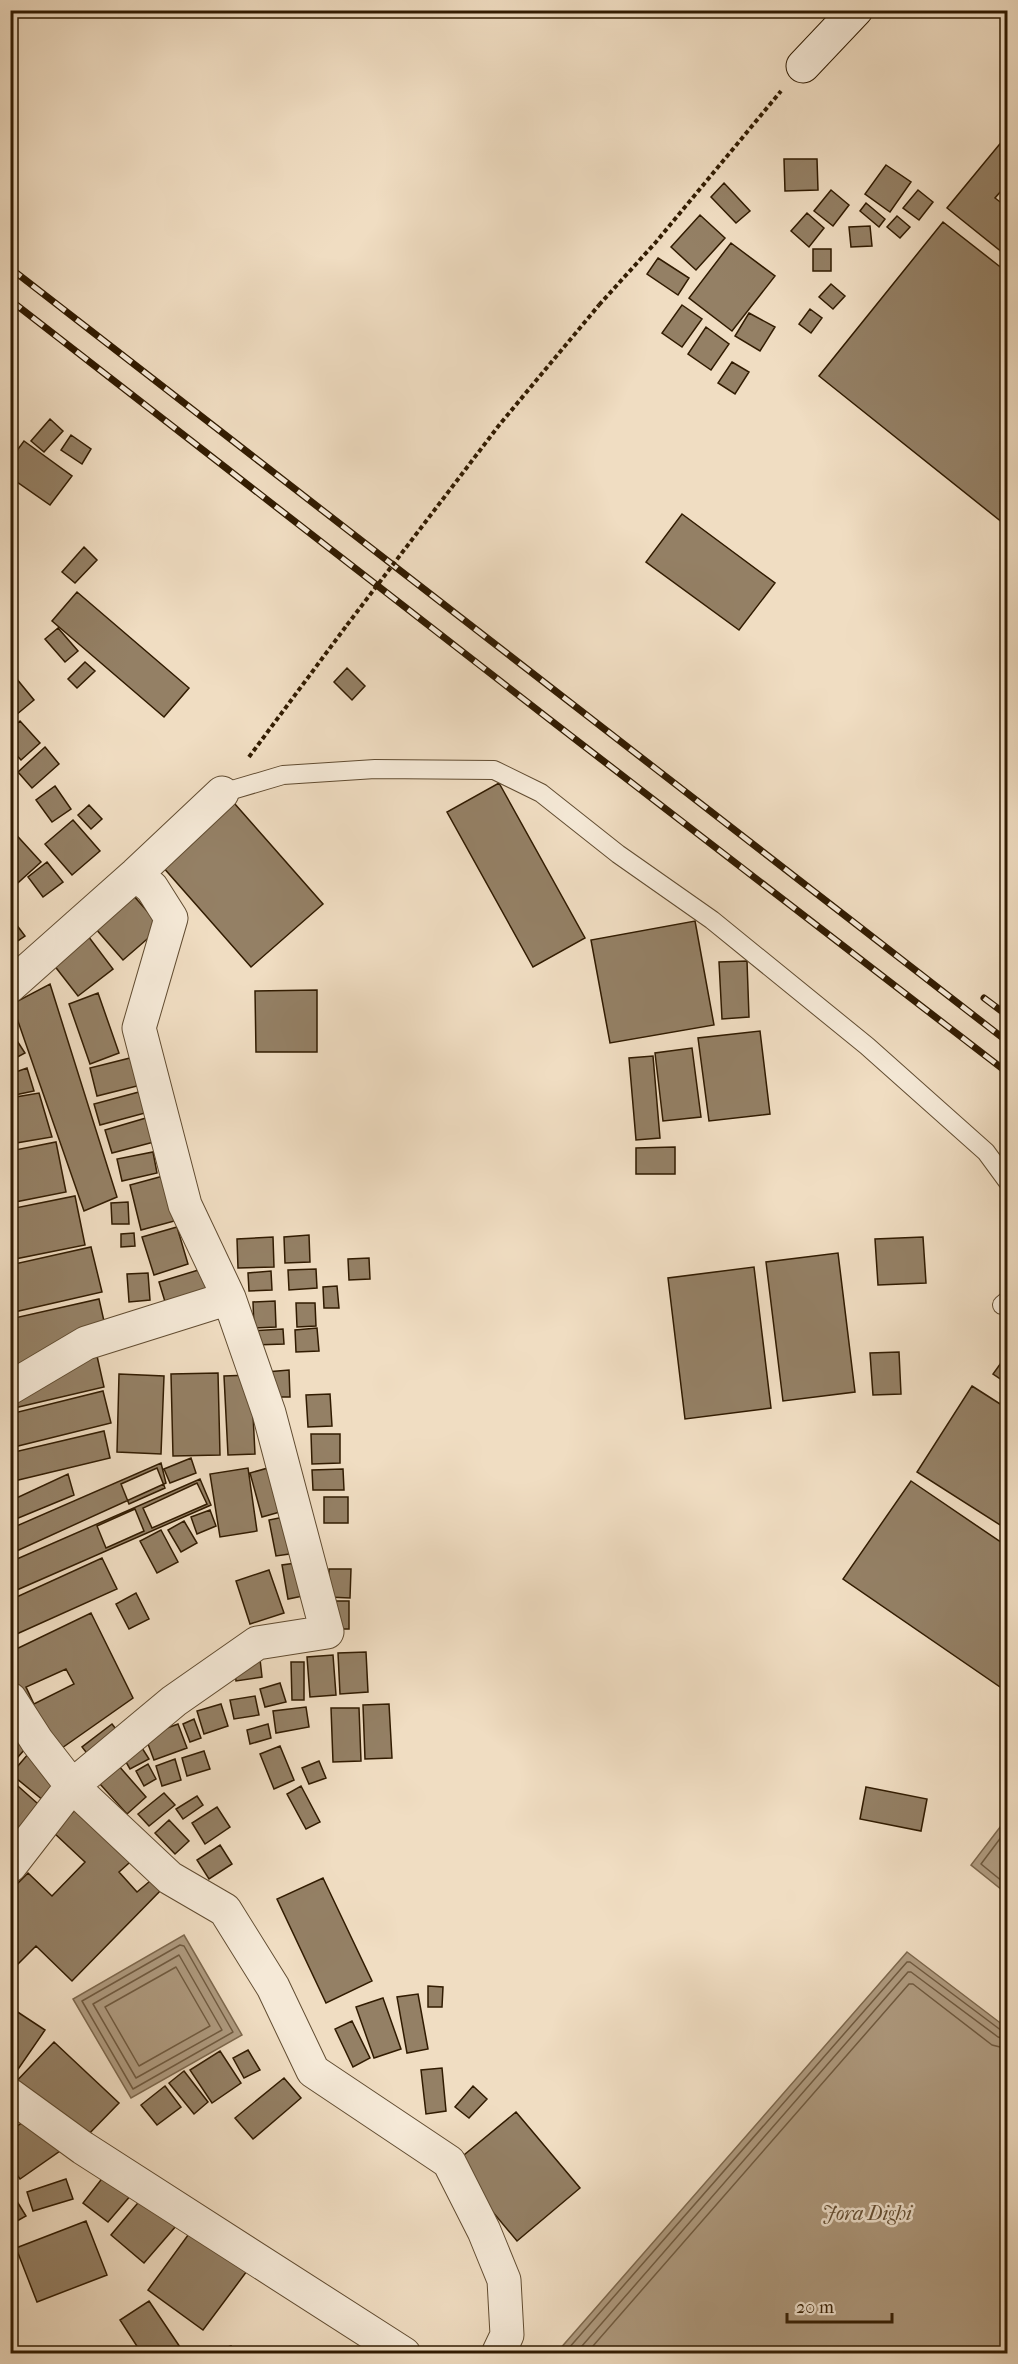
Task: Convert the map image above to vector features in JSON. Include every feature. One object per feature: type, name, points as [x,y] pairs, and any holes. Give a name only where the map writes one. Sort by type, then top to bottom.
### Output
[{"type":"street","points":[[803,66],[856,10]]},
{"type":"street","points":[[10,986],[136,874],[222,793]]},
{"type":"street","points":[[10,1866],[72,1786],[174,1701],[257,1643],[327,1632],[269,1413],[229,1298],[185,1205],[139,1028],[171,918],[152,888],[136,874]]},
{"type":"street","points":[[10,1388],[86,1343],[229,1298]]},
{"type":"street","points":[[10,1699],[37,1741],[72,1786],[170,1878],[225,1910],[273,1987],[313,2071],[449,2162],[484,2231],[504,2280],[507,2335],[498,2354]]},
{"type":"street","points":[[10,2095],[83,2148],[404,2354]]},
{"type":"lane","points":[[222,793],[283,775],[375,770],[494,770],[542,793],[618,854],[712,920],[867,1046],[986,1152],[1008,1182]]},
{"type":"path","points":[[222,793],[500,424],[803,66]]},
{"type":"water","points":[[1007,1818],[1007,1894],[971,1865]]},
{"type":"water","points":[[184,1935],[242,2035],[131,2098],[73,1999]]},
{"type":"water","name":"Jora Dighi","points":[[907,1952],[1007,2028],[1007,2353],[564,2354],[559,2350]]},
{"type":"building","points":[[1008,134],[1008,183],[995,198],[1008,208],[1008,257],[947,208]]},
{"type":"building","points":[[784,159],[817,159],[818,190],[785,191]]},
{"type":"building","points":[[886,165],[911,182],[890,212],[865,194]]},
{"type":"building","points":[[724,183],[750,211],[736,223],[711,197]]},
{"type":"building","points":[[831,190],[849,205],[833,226],[814,211]]},
{"type":"building","points":[[918,190],[933,202],[919,220],[903,208]]},
{"type":"building","points":[[866,203],[885,219],[879,227],[860,211]]},
{"type":"building","points":[[807,213],[824,228],[809,247],[791,231]]},
{"type":"building","points":[[700,215],[725,238],[696,270],[671,247]]},
{"type":"building","points":[[897,216],[910,227],[900,238],[887,227]]},
{"type":"building","points":[[943,222],[1008,273],[1008,527],[819,376]]},
{"type":"building","points":[[870,226],[872,246],[851,247],[849,227]]},
{"type":"building","points":[[731,243],[775,276],[732,331],[689,298]]},
{"type":"building","points":[[813,249],[831,249],[831,271],[813,271]]},
{"type":"building","points":[[658,258],[689,278],[678,295],[647,274]]},
{"type":"building","points":[[831,284],[845,296],[833,309],[819,297]]},
{"type":"building","points":[[682,305],[702,319],[682,347],[662,333]]},
{"type":"building","points":[[810,309],[822,318],[811,333],[799,324]]},
{"type":"building","points":[[749,313],[775,327],[760,351],[735,336]]},
{"type":"building","points":[[706,327],[729,344],[711,370],[688,354]]},
{"type":"building","points":[[732,362],[749,372],[735,394],[718,383]]},
{"type":"building","points":[[50,419],[63,431],[44,452],[31,441]]},
{"type":"building","points":[[71,435],[91,449],[82,464],[61,450]]},
{"type":"building","points":[[24,441],[72,476],[50,505],[10,477],[10,460]]},
{"type":"building","points":[[682,514],[775,583],[739,630],[646,562]]},
{"type":"building","points":[[84,547],[97,560],[75,583],[62,572]]},
{"type":"building","points":[[77,592],[189,688],[164,717],[52,621]]},
{"type":"building","points":[[58,628],[78,651],[65,662],[45,639]]},
{"type":"building","points":[[85,662],[95,671],[77,688],[68,679]]},
{"type":"building","points":[[347,668],[365,686],[352,700],[334,682]]},
{"type":"building","points":[[16,678],[34,700],[10,720],[10,683]]},
{"type":"building","points":[[20,721],[40,743],[21,760],[10,748],[10,730]]},
{"type":"building","points":[[45,747],[59,764],[32,788],[18,772]]},
{"type":"building","points":[[499,783],[585,938],[533,967],[447,812]]},
{"type":"building","points":[[55,786],[71,809],[52,822],[36,800]]},
{"type":"building","points":[[227,795],[323,904],[251,967],[155,858]]},
{"type":"building","points":[[89,805],[102,819],[91,829],[78,815]]},
{"type":"building","points":[[73,820],[100,851],[72,875],[45,844]]},
{"type":"building","points":[[10,828],[41,862],[10,890]]},
{"type":"building","points":[[47,862],[63,882],[43,897],[28,877]]},
{"type":"building","points":[[126,887],[161,927],[123,960],[88,920]]},
{"type":"building","points":[[10,916],[25,936],[10,946]]},
{"type":"building","points":[[695,921],[714,1025],[610,1043],[591,940]]},
{"type":"building","points":[[85,932],[113,969],[78,996],[50,960]]},
{"type":"building","points":[[747,961],[749,1017],[722,1019],[719,962]]},
{"type":"building","points":[[50,984],[117,1197],[84,1211],[12,1004]]},
{"type":"building","points":[[317,990],[317,1052],[256,1052],[255,991]]},
{"type":"building","points":[[98,993],[119,1053],[90,1064],[69,1004]]},
{"type":"building","points":[[10,1030],[25,1053],[10,1061]]},
{"type":"building","points":[[760,1031],[770,1114],[709,1121],[698,1038]]},
{"type":"building","points":[[692,1048],[701,1117],[663,1121],[655,1053]]},
{"type":"building","points":[[653,1056],[660,1138],[636,1140],[629,1058]]},
{"type":"building","points":[[134,1057],[141,1085],[97,1096],[90,1068]]},
{"type":"building","points":[[27,1068],[34,1091],[10,1096],[10,1074]]},
{"type":"building","points":[[139,1092],[145,1113],[100,1125],[94,1104]]},
{"type":"building","points":[[39,1093],[52,1137],[10,1144],[10,1098]]},
{"type":"building","points":[[146,1118],[154,1142],[112,1153],[105,1130]]},
{"type":"building","points":[[56,1142],[66,1192],[10,1203],[10,1151]]},
{"type":"building","points":[[675,1147],[675,1174],[636,1174],[636,1148]]},
{"type":"building","points":[[153,1152],[157,1173],[122,1181],[117,1159]]},
{"type":"building","points":[[167,1175],[178,1220],[141,1230],[130,1185]]},
{"type":"building","points":[[75,1196],[85,1245],[10,1260],[10,1209]]},
{"type":"building","points":[[128,1202],[129,1224],[112,1224],[111,1203]]},
{"type":"building","points":[[177,1227],[188,1264],[154,1275],[142,1237]]},
{"type":"building","points":[[134,1233],[135,1246],[121,1247],[121,1234]]},
{"type":"building","points":[[309,1235],[310,1262],[285,1263],[284,1237]]},
{"type":"building","points":[[273,1237],[274,1267],[238,1268],[237,1239]]},
{"type":"building","points":[[923,1237],[926,1283],[878,1285],[875,1239]]},
{"type":"building","points":[[91,1247],[102,1292],[10,1313],[10,1265]]},
{"type":"building","points":[[838,1253],[855,1392],[783,1401],[766,1262]]},
{"type":"building","points":[[369,1258],[370,1279],[349,1280],[348,1259]]},
{"type":"building","points":[[754,1267],[771,1408],[685,1419],[668,1278]]},
{"type":"building","points":[[205,1268],[217,1303],[170,1318],[159,1282]]},
{"type":"building","points":[[316,1269],[317,1288],[289,1290],[288,1270]]},
{"type":"building","points":[[271,1271],[272,1290],[249,1291],[248,1273]]},
{"type":"building","points":[[148,1273],[150,1300],[129,1302],[127,1274]]},
{"type":"building","points":[[337,1286],[339,1308],[324,1308],[323,1287]]},
{"type":"building","points":[[99,1299],[110,1348],[10,1370],[10,1319]]},
{"type":"building","points":[[275,1301],[276,1327],[254,1328],[253,1302]]},
{"type":"building","points":[[296,1303],[315,1303],[316,1326],[297,1327]]},
{"type":"building","points":[[317,1328],[319,1351],[296,1352],[295,1330]]},
{"type":"building","points":[[283,1329],[284,1344],[251,1345],[251,1331]]},
{"type":"building","points":[[899,1352],[901,1394],[873,1395],[870,1353]]},
{"type":"building","points":[[1008,1353],[1008,1384],[993,1374]]},
{"type":"building","points":[[97,1356],[104,1387],[10,1409],[10,1377]]},
{"type":"building","points":[[289,1370],[290,1397],[267,1397],[266,1372]]},
{"type":"building","points":[[218,1373],[220,1455],[173,1456],[171,1374]]},
{"type":"building","points":[[119,1374],[164,1376],[161,1454],[117,1452]]},
{"type":"building","points":[[251,1375],[255,1454],[228,1455],[224,1376]]},
{"type":"building","points":[[972,1386],[1008,1409],[1008,1530],[917,1472]]},
{"type":"building","points":[[103,1391],[111,1423],[10,1448],[10,1414]]},
{"type":"building","points":[[330,1394],[332,1426],[308,1427],[306,1395]]},
{"type":"building","points":[[104,1431],[110,1458],[10,1482],[10,1453]]},
{"type":"building","points":[[311,1434],[340,1434],[340,1463],[312,1464]]},
{"type":"building","points":[[191,1458],[196,1473],[170,1483],[164,1469]]},
{"type":"building","points":[[161,1463],[166,1483],[10,1554],[10,1501],[68,1474],[74,1495],[11,1521],[12,1528]]},
{"type":"building","points":[[275,1466],[287,1510],[262,1517],[250,1473]]},
{"type":"building","points":[[157,1468],[165,1488],[129,1504],[121,1484]]},
{"type":"building","points":[[248,1468],[257,1531],[220,1537],[210,1474]]},
{"type":"building","points":[[343,1469],[344,1490],[313,1490],[312,1470]]},
{"type":"building","points":[[200,1479],[211,1505],[10,1593],[10,1562]]},
{"type":"building","points":[[911,1481],[1008,1547],[1008,1682],[1003,1689],[843,1579]]},
{"type":"building","points":[[197,1483],[207,1504],[152,1528],[143,1508]]},
{"type":"building","points":[[324,1497],[348,1497],[348,1523],[324,1523]]},
{"type":"building","points":[[135,1509],[144,1531],[106,1548],[97,1526]]},
{"type":"building","points":[[210,1510],[216,1526],[197,1534],[191,1517]]},
{"type":"building","points":[[289,1516],[296,1553],[276,1556],[269,1520]]},
{"type":"building","points":[[184,1521],[197,1543],[181,1552],[168,1530]]},
{"type":"building","points":[[161,1530],[178,1562],[157,1573],[140,1541]]},
{"type":"building","points":[[102,1558],[117,1589],[10,1637],[10,1600]]},
{"type":"building","points":[[303,1562],[308,1595],[288,1599],[282,1565]]},
{"type":"building","points":[[329,1569],[351,1569],[350,1598],[328,1597]]},
{"type":"building","points":[[269,1570],[284,1613],[250,1624],[236,1581]]},
{"type":"building","points":[[136,1593],[149,1619],[129,1629],[116,1604]]},
{"type":"building","points":[[330,1601],[349,1601],[349,1629],[332,1629]]},
{"type":"building","points":[[91,1613],[133,1698],[52,1755],[10,1684],[10,1652]],"holes":[[[66,1669],[74,1684],[34,1704],[26,1687]]]},
{"type":"building","points":[[366,1652],[368,1692],[340,1694],[338,1653]]},
{"type":"building","points":[[333,1655],[336,1695],[310,1697],[307,1657]]},
{"type":"building","points":[[260,1659],[262,1677],[236,1681],[234,1663]]},
{"type":"building","points":[[291,1662],[304,1662],[304,1700],[292,1700]]},
{"type":"building","points":[[280,1683],[286,1702],[265,1707],[260,1689]]},
{"type":"building","points":[[255,1696],[259,1715],[234,1719],[230,1700]]},
{"type":"building","points":[[221,1704],[228,1726],[204,1734],[197,1711]]},
{"type":"building","points":[[389,1704],[392,1758],[365,1759],[363,1705]]},
{"type":"building","points":[[306,1707],[309,1727],[276,1733],[273,1711]]},
{"type":"building","points":[[331,1708],[359,1708],[361,1761],[333,1762]]},
{"type":"building","points":[[194,1719],[201,1738],[190,1742],[183,1724]]},
{"type":"building","points":[[10,1722],[33,1740],[10,1766]]},
{"type":"building","points":[[112,1724],[123,1738],[93,1761],[82,1747]]},
{"type":"building","points":[[178,1724],[187,1748],[154,1760],[145,1736]]},
{"type":"building","points":[[268,1724],[271,1738],[250,1744],[247,1730]]},
{"type":"building","points":[[137,1740],[149,1759],[130,1769],[119,1750]]},
{"type":"building","points":[[280,1746],[294,1780],[274,1789],[260,1754]]},
{"type":"building","points":[[204,1751],[210,1769],[187,1776],[182,1758]]},
{"type":"building","points":[[29,1753],[66,1784],[49,1805],[11,1774]]},
{"type":"building","points":[[111,1757],[146,1797],[127,1814],[91,1774]]},
{"type":"building","points":[[175,1759],[181,1780],[162,1786],[156,1766]]},
{"type":"building","points":[[319,1761],[326,1778],[309,1784],[302,1768]]},
{"type":"building","points":[[148,1764],[156,1779],[144,1786],[136,1771]]},
{"type":"building","points":[[10,1779],[46,1811],[10,1852]]},
{"type":"building","points":[[301,1786],[320,1822],[306,1829],[287,1794]]},
{"type":"building","points":[[866,1787],[927,1799],[921,1831],[860,1819]]},
{"type":"building","points":[[164,1793],[175,1805],[149,1826],[138,1814]]},
{"type":"building","points":[[197,1796],[203,1805],[183,1819],[176,1809]]},
{"type":"building","points":[[80,1805],[164,1887],[72,1981],[36,1946],[10,1972],[10,1891],[28,1873],[52,1896],[85,1862],[53,1832]]},
{"type":"building","points":[[217,1807],[230,1827],[205,1844],[192,1823]]},
{"type":"building","points":[[169,1820],[189,1841],[175,1854],[155,1833]]},
{"type":"building","points":[[220,1845],[232,1864],[209,1879],[197,1860]]},
{"type":"building","points":[[138,1855],[156,1876],[137,1892],[119,1872]]},
{"type":"building","points":[[323,1878],[372,1981],[326,2003],[277,1899]]},
{"type":"building","points":[[428,1986],[443,1987],[442,2007],[428,2007]]},
{"type":"building","points":[[418,1994],[428,2049],[407,2053],[397,1997]]},
{"type":"building","points":[[383,1998],[401,2049],[374,2058],[356,2007]]},
{"type":"building","points":[[10,2007],[45,2030],[12,2078],[10,2077]]},
{"type":"building","points":[[352,2021],[370,2058],[353,2067],[335,2029]]},
{"type":"building","points":[[54,2042],[119,2103],[80,2143],[10,2088]]},
{"type":"building","points":[[248,2050],[260,2070],[244,2078],[233,2058]]},
{"type":"building","points":[[220,2051],[241,2083],[212,2103],[190,2070]]},
{"type":"building","points":[[442,2068],[446,2111],[426,2114],[421,2070]]},
{"type":"building","points":[[184,2071],[208,2102],[194,2114],[169,2083]]},
{"type":"building","points":[[284,2078],[301,2098],[253,2139],[235,2118]]},
{"type":"building","points":[[165,2086],[181,2107],[157,2125],[141,2105]]},
{"type":"building","points":[[473,2086],[487,2099],[469,2118],[455,2107]]},
{"type":"building","points":[[516,2112],[580,2188],[517,2241],[453,2164]]},
{"type":"building","points":[[35,2114],[60,2151],[20,2179],[10,2165],[10,2131]]},
{"type":"building","points":[[111,2167],[137,2188],[108,2222],[83,2203]]},
{"type":"building","points":[[66,2179],[73,2199],[33,2211],[27,2192]]},
{"type":"building","points":[[10,2190],[26,2216],[10,2225]]},
{"type":"building","points":[[142,2198],[176,2226],[144,2263],[111,2235]]},
{"type":"building","points":[[86,2221],[107,2275],[37,2302],[16,2248]]},
{"type":"building","points":[[191,2231],[247,2271],[203,2330],[148,2290]]},
{"type":"building","points":[[149,2301],[182,2350],[178,2354],[142,2354],[120,2320]]},
{"type":"building","points":[[231,2346],[233,2354],[206,2354]]},
{"type":"railway","points":[[10,268],[1008,1042]]},
{"type":"railway","points":[[10,300],[1008,1073]]},
{"type":"railway","points":[[984,998],[1008,1016]]}]
